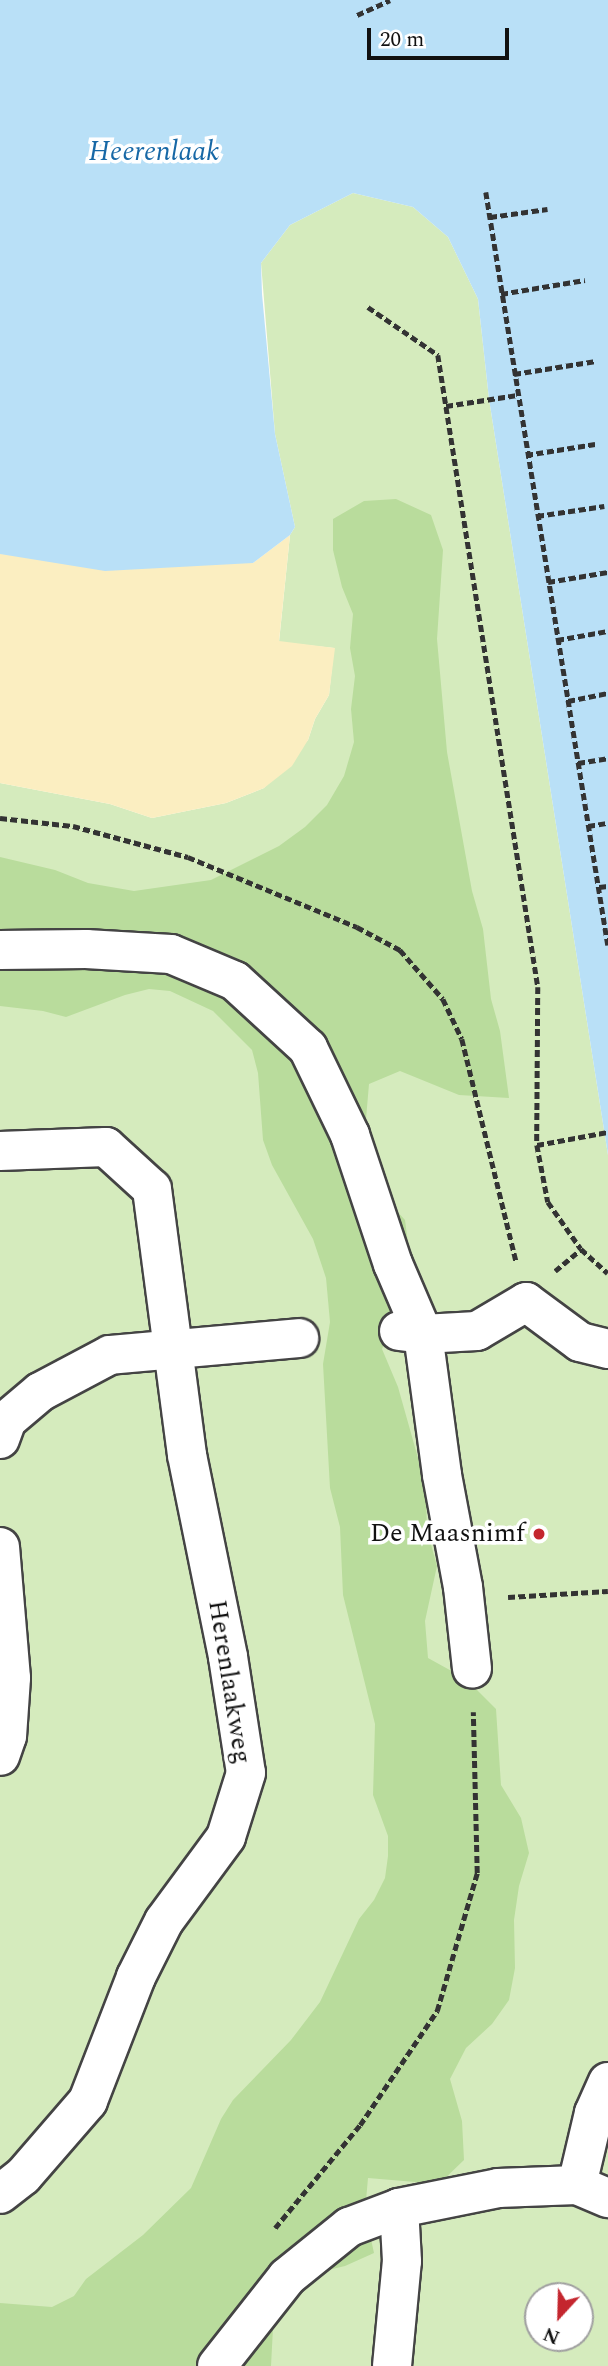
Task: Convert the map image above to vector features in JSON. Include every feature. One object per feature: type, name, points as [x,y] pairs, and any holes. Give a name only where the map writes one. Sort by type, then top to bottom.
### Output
[{"type":"lane","points":[[0,950],[86,949],[171,954],[235,981],[308,1048],[350,1135],[393,1264],[442,1475],[465,1600],[472,1669]]},
{"type":"lane","name":"Herenlaakweg","points":[[0,1151],[106,1147],[152,1189],[187,1455],[228,1657],[246,1773],[226,1838],[164,1921],[136,1977],[88,2101],[23,2176],[0,2194]]},
{"type":"lane","points":[[408,1332],[477,1331],[526,1302],[580,1342],[608,1349]]},
{"type":"lane","points":[[0,1438],[7,1420],[40,1392],[110,1355],[299,1338]]},
{"type":"lane","points":[[0,1547],[11,1678],[8,1736],[0,1756]]},
{"type":"lane","points":[[217,2366],[287,2277],[349,2227],[399,2207],[498,2188],[592,2192],[594,2113],[608,2082]]},
{"type":"lane","points":[[392,2366],[402,2261],[399,2207]]},
{"type":"path","points":[[357,15],[390,0]]},
{"type":"path","points":[[486,192],[516,395],[608,946]]},
{"type":"path","points":[[490,217],[547,209]]},
{"type":"path","points":[[501,294],[585,280]]},
{"type":"path","points":[[368,307],[438,355],[538,986],[537,1145],[548,1202],[581,1249],[608,1273]]},
{"type":"path","points":[[514,374],[596,361]]},
{"type":"path","points":[[446,406],[516,395]]},
{"type":"path","points":[[526,455],[595,444]]},
{"type":"path","points":[[537,516],[604,506]]},
{"type":"path","points":[[548,582],[608,572]]},
{"type":"path","points":[[557,640],[608,631]]},
{"type":"path","points":[[568,701],[608,694]]},
{"type":"path","points":[[578,763],[608,758]]},
{"type":"path","points":[[0,818],[73,827],[188,857],[357,927],[400,950],[443,999],[462,1039],[526,1302]]},
{"type":"path","points":[[589,826],[608,823]]},
{"type":"path","points":[[599,887],[608,886]]},
{"type":"path","points":[[537,1145],[608,1132]]},
{"type":"path","points":[[465,1600],[608,1591]]},
{"type":"path","points":[[273,2230],[360,2125],[437,2011],[477,1873],[472,1669]]},
{"type":"green space","points":[[353,193],[413,207],[448,237],[478,299],[489,399],[608,1155],[608,2366],[0,2366],[0,783],[110,804],[152,818],[226,803],[264,788],[308,740],[315,719],[329,695],[334,648],[279,642],[290,535],[295,527],[275,434],[261,263],[290,225]]},
{"type":"green space","points":[[396,499],[431,515],[443,550],[437,639],[447,752],[472,891],[483,929],[491,999],[500,1031],[509,1098],[459,1095],[400,1071],[369,1084],[366,1119],[370,1157],[380,1193],[405,1220],[410,1259],[396,1315],[382,1349],[398,1387],[418,1458],[426,1498],[427,1530],[437,1566],[425,1621],[428,1658],[466,1679],[496,1709],[501,1785],[521,1818],[529,1853],[519,1886],[514,1920],[515,1968],[509,2000],[492,2024],[466,2048],[450,2079],[462,2121],[464,2160],[439,2184],[368,2178],[365,2212],[374,2253],[345,2266],[311,2274],[286,2296],[273,2328],[271,2366],[0,2366],[0,2303],[52,2307],[74,2296],[86,2279],[143,2235],[191,2188],[221,2119],[233,2100],[291,2040],[320,2002],[359,1919],[374,1900],[385,1878],[388,1836],[373,1795],[375,1724],[343,1595],[340,1527],[330,1488],[323,1364],[330,1322],[326,1278],[313,1239],[272,1165],[263,1140],[258,1073],[252,1050],[213,1011],[170,991],[149,989],[125,995],[66,1017],[43,1011],[0,1006],[0,857],[55,870],[88,883],[134,891],[211,880],[279,846],[305,827],[327,805],[344,776],[354,742],[351,709],[355,676],[350,648],[353,614],[342,587],[333,550],[333,519],[364,501]]},
{"type":"sand","points":[[290,535],[279,641],[335,648],[329,695],[315,719],[308,740],[292,766],[264,788],[226,803],[152,818],[110,804],[0,783],[0,554],[253,563]]},
{"type":"water","name":"Heerenlaak","points":[[0,0],[608,0],[608,1155],[489,399],[478,299],[448,237],[413,207],[353,193],[290,225],[261,263],[275,434],[295,527],[290,535],[253,563],[105,571],[0,554]]},
{"type":"place","name":"De Maasnimf","points":[[539,1534]]}]
